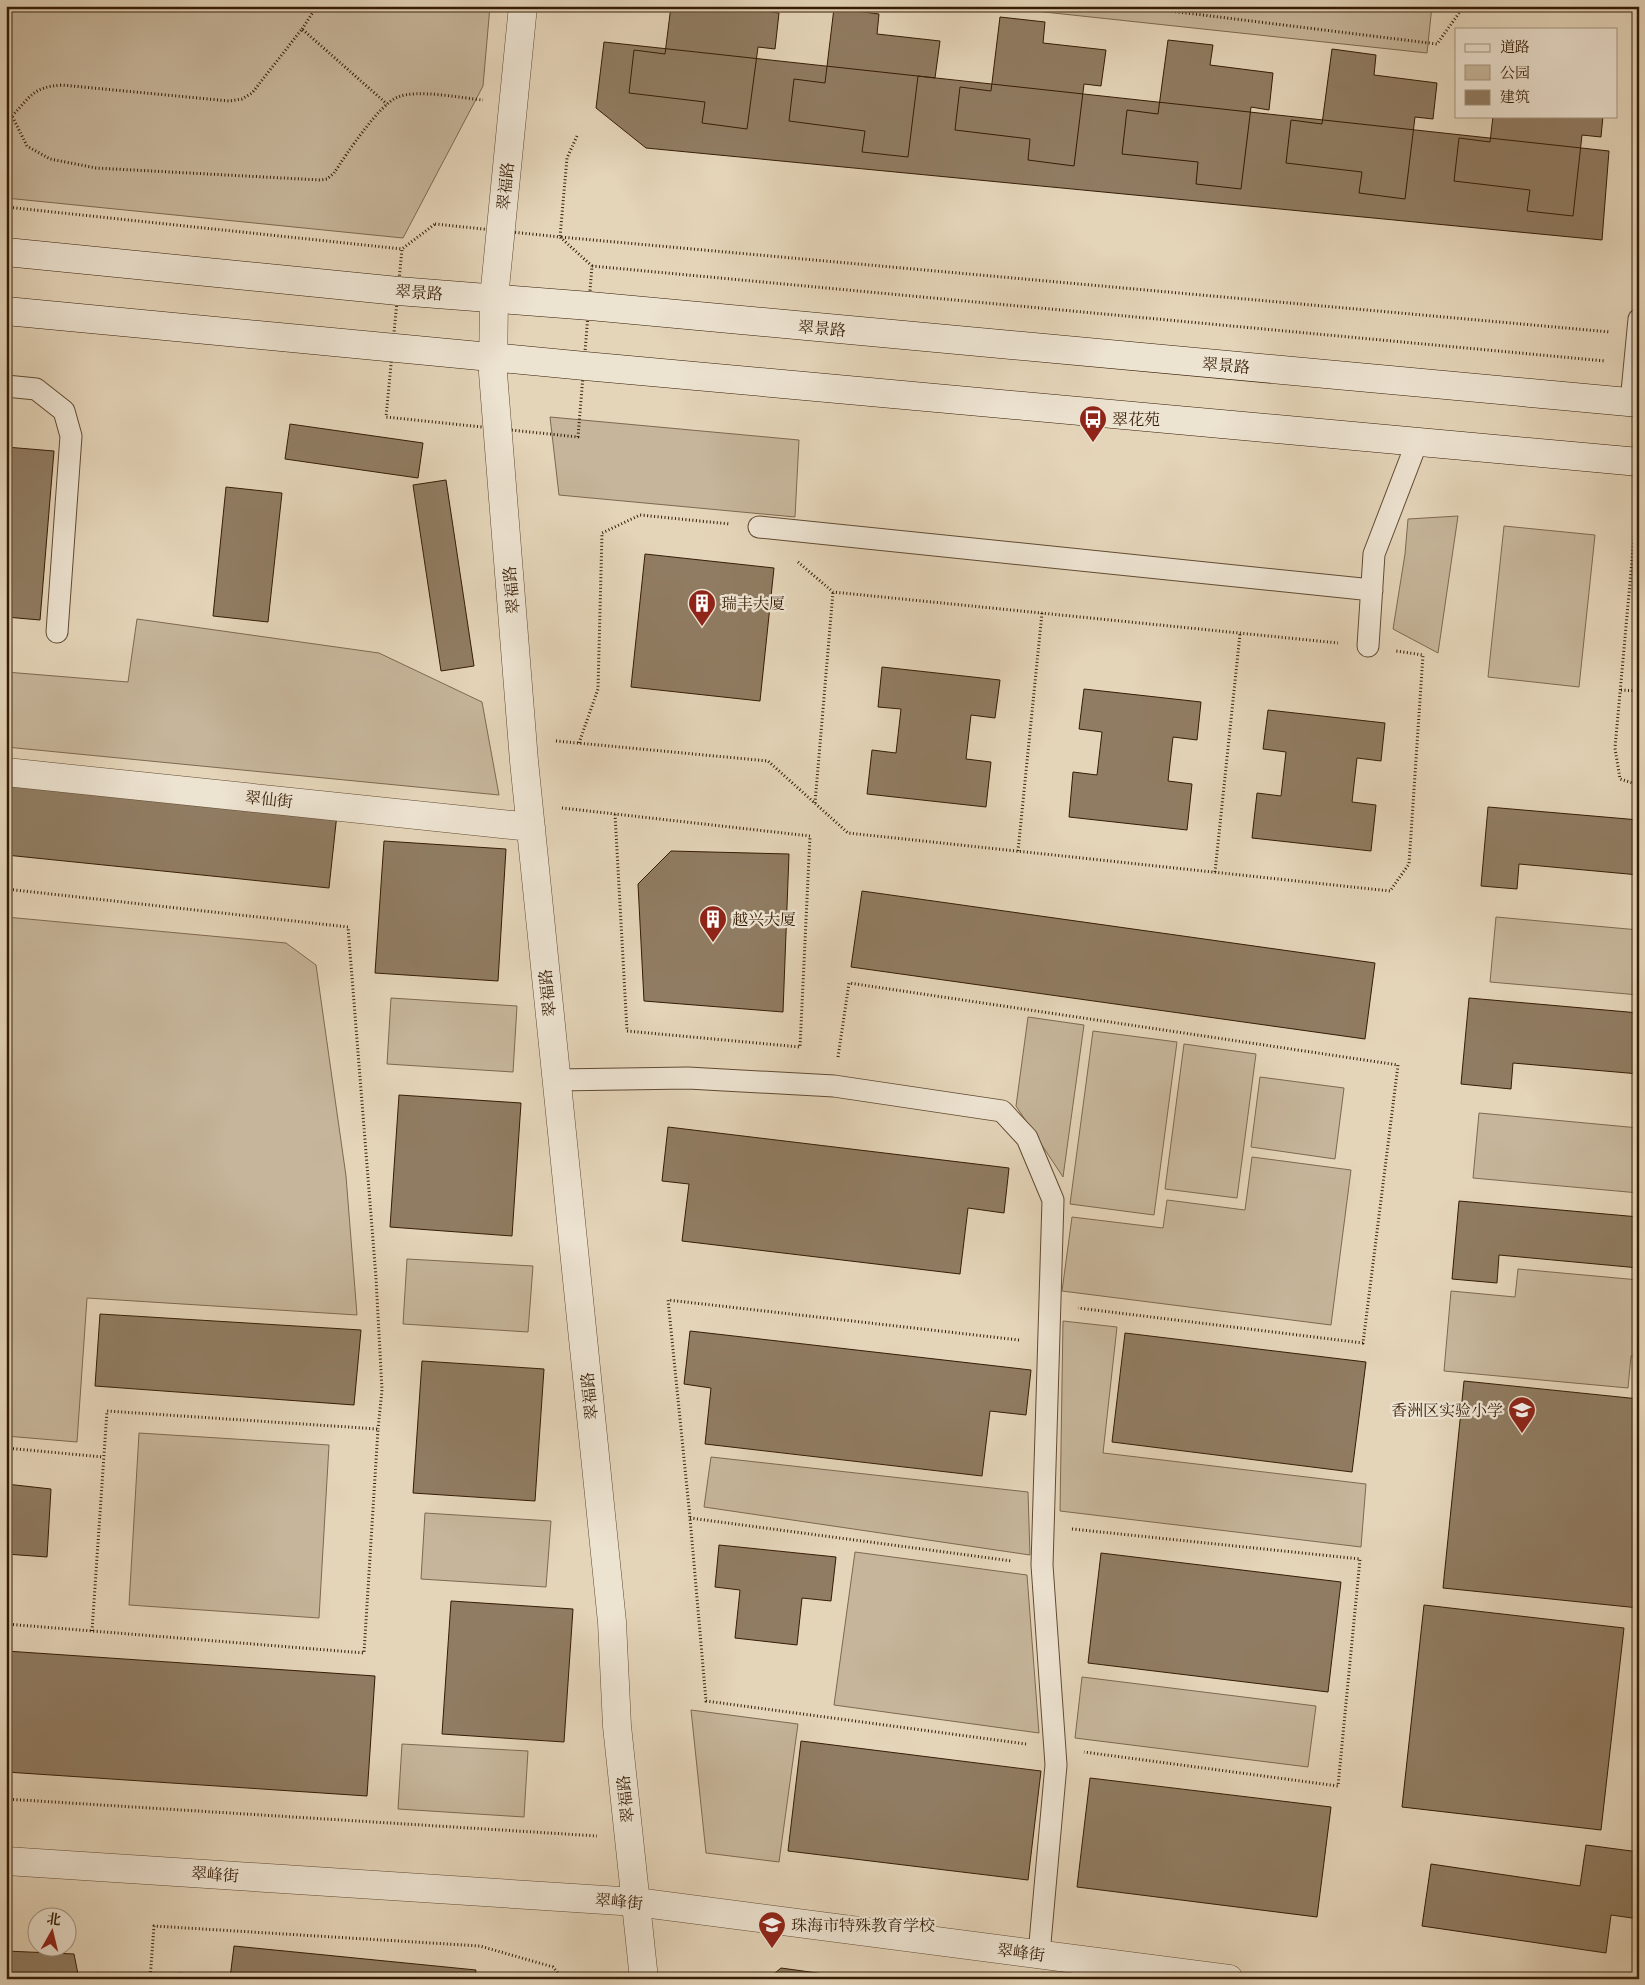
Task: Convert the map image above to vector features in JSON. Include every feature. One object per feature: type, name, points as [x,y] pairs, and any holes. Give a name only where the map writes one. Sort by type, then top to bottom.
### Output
[{"type":"street","name":"翠福路","points":[[523,6],[494,298],[493,373],[530,815],[612,1622],[617,1726],[644,1979]]},
{"type":"street","name":"翠景路","points":[[6,252],[398,291],[494,298],[1635,402]]},
{"type":"street","points":[[6,311],[494,358],[1639,462]]},
{"type":"street","name":"翠仙街","points":[[6,772],[530,815]]},
{"type":"street","name":"翠峰街","points":[[6,1861],[636,1902],[1229,1979]]},
{"type":"lane","points":[[1635,402],[1634,363],[1638,327]]},
{"type":"lane","points":[[6,386],[36,388],[64,411],[71,436],[57,632]]},
{"type":"lane","points":[[1368,646],[1374,554],[1416,442]]},
{"type":"lane","points":[[759,527],[1372,590]]},
{"type":"lane","points":[[556,1080],[688,1078],[834,1086],[1002,1110],[1027,1138],[1053,1200],[1042,1565],[1056,1765],[1039,1954]]},
{"type":"path","points":[[6,116],[12,116],[34,92],[45,86],[62,85],[229,101],[242,99],[252,93],[302,29],[317,6]]},
{"type":"path","points":[[1130,6],[1437,44],[1464,6]]},
{"type":"path","points":[[302,29],[387,104]]},
{"type":"path","points":[[12,116],[27,146],[50,159],[96,168],[320,180],[327,179],[334,174],[387,104],[397,97],[412,94],[513,103]]},
{"type":"path","points":[[577,136],[567,158],[560,236],[1638,327]]},
{"type":"path","points":[[6,207],[402,249]]},
{"type":"path","points":[[592,266],[1634,363]]},
{"type":"path","points":[[1638,493],[1615,748],[1620,779],[1639,785]]},
{"type":"path","points":[[579,743],[598,689],[602,533],[640,515],[759,527]]},
{"type":"path","points":[[523,738],[768,760],[848,832],[1390,891],[1409,864],[1424,655],[1368,646],[833,592],[796,560]]},
{"type":"path","points":[[814,802],[833,592]]},
{"type":"path","points":[[1018,851],[1042,613]]},
{"type":"path","points":[[1215,872],[1240,634]]},
{"type":"path","points":[[1621,690],[1639,691]]},
{"type":"path","points":[[530,815],[615,814],[810,836],[800,1047],[627,1031],[615,814]]},
{"type":"path","points":[[6,889],[348,927],[376,1278],[382,1390],[364,1653],[6,1624]]},
{"type":"path","points":[[834,1086],[849,983],[1398,1065],[1363,1343],[1050,1305]]},
{"type":"path","points":[[1044,1526],[1360,1559],[1338,1786],[706,1701],[668,1300],[1050,1343]]},
{"type":"path","points":[[92,1631],[107,1411],[378,1429]]},
{"type":"path","points":[[6,1448],[103,1457]]},
{"type":"path","points":[[690,1518],[1042,1565]]},
{"type":"path","points":[[6,1799],[629,1838]]},
{"type":"path","points":[[150,1979],[154,1926],[480,1946],[554,1967],[563,1979]]},
{"type":"green space","points":[[6,6],[490,6],[483,86],[403,238],[6,198]]},
{"type":"green space","points":[[988,6],[1432,6],[1427,53]]},
{"type":"green space","points":[[550,417],[799,440],[795,517],[559,495]]},
{"type":"green space","points":[[1458,516],[1438,653],[1393,629],[1405,554],[1408,519]]},
{"type":"green space","points":[[1504,526],[1595,535],[1579,687],[1488,677]]},
{"type":"green space","points":[[137,619],[379,653],[482,702],[499,795],[6,747],[6,672],[128,682]]},
{"type":"green space","points":[[6,917],[286,943],[316,965],[346,1176],[357,1315],[87,1298],[77,1442],[6,1436]]},
{"type":"green space","points":[[1496,917],[1639,930],[1639,995],[1490,982]]},
{"type":"green space","points":[[391,998],[517,1006],[513,1072],[387,1064]]},
{"type":"green space","points":[[1028,1017],[1084,1025],[1063,1177],[1016,1106]]},
{"type":"green space","points":[[1093,1031],[1177,1042],[1154,1215],[1070,1204]]},
{"type":"green space","points":[[1184,1044],[1256,1054],[1237,1198],[1165,1189]]},
{"type":"green space","points":[[1260,1077],[1344,1088],[1335,1159],[1251,1147]]},
{"type":"green space","points":[[1479,1113],[1639,1128],[1639,1193],[1473,1178]]},
{"type":"green space","points":[[1252,1157],[1351,1170],[1331,1325],[1062,1291],[1072,1217],[1163,1228],[1167,1200],[1245,1210]]},
{"type":"green space","points":[[407,1259],[533,1266],[528,1332],[403,1324]]},
{"type":"green space","points":[[1518,1269],[1639,1280],[1639,1356],[1631,1356],[1628,1388],[1444,1371],[1451,1291],[1515,1297]]},
{"type":"green space","points":[[1063,1321],[1117,1327],[1103,1453],[1366,1484],[1361,1547],[1060,1511]]},
{"type":"green space","points":[[139,1433],[329,1445],[319,1618],[129,1605]]},
{"type":"green space","points":[[711,1457],[1028,1492],[1030,1555],[704,1507]]},
{"type":"green space","points":[[425,1513],[551,1521],[546,1587],[421,1579]]},
{"type":"green space","points":[[855,1552],[1027,1575],[1039,1733],[834,1705]]},
{"type":"green space","points":[[1082,1677],[1316,1706],[1308,1767],[1075,1738]]},
{"type":"green space","points":[[691,1710],[798,1724],[779,1862],[706,1853]]},
{"type":"green space","points":[[402,1744],[528,1751],[524,1817],[398,1809]]},
{"type":"building","points":[[671,6],[726,6],[779,13],[775,49],[758,47],[747,129],[702,123],[705,102],[629,93],[634,50],[665,54]]},
{"type":"building","points":[[834,8],[879,14],[877,34],[940,41],[935,78],[918,76],[908,157],[862,152],[865,131],[789,121],[794,79],[825,83]]},
{"type":"building","points":[[1000,17],[1045,22],[1043,43],[1106,50],[1101,86],[1084,84],[1074,166],[1028,160],[1030,139],[955,130],[960,87],[991,91]]},
{"type":"building","points":[[1168,40],[1213,45],[1210,65],[1273,73],[1269,110],[1251,107],[1241,189],[1196,184],[1198,162],[1122,154],[1127,110],[1158,114]]},
{"type":"building","points":[[604,42],[1609,151],[1602,240],[646,148],[596,108]]},
{"type":"building","points":[[1332,49],[1376,55],[1374,75],[1437,83],[1433,119],[1415,117],[1405,199],[1359,193],[1362,172],[1286,163],[1291,120],[1322,124]]},
{"type":"building","points":[[1493,118],[1603,118],[1601,137],[1582,135],[1573,216],[1527,211],[1530,190],[1454,181],[1459,138],[1490,142]]},
{"type":"building","points":[[290,424],[423,443],[418,478],[285,459]]},
{"type":"building","points":[[6,447],[54,451],[40,620],[6,617]]},
{"type":"building","points":[[446,480],[474,666],[441,671],[413,485]]},
{"type":"building","points":[[226,487],[282,493],[268,622],[213,616]]},
{"type":"building","name":"瑞丰大厦","points":[[645,554],[774,568],[760,701],[631,687]]},
{"type":"building","points":[[882,667],[1000,680],[995,718],[971,715],[966,759],[991,762],[986,807],[867,794],[872,750],[896,753],[901,709],[878,707]]},
{"type":"building","points":[[1084,689],[1201,702],[1197,740],[1173,737],[1168,781],[1192,784],[1187,830],[1069,817],[1073,772],[1097,775],[1102,732],[1079,729]]},
{"type":"building","points":[[1268,710],[1385,723],[1381,761],[1357,758],[1352,802],[1376,805],[1371,851],[1252,838],[1257,793],[1281,796],[1286,752],[1263,749]]},
{"type":"building","points":[[6,783],[337,814],[329,888],[6,855]]},
{"type":"building","points":[[1488,807],[1639,820],[1639,875],[1519,864],[1517,889],[1481,886]]},
{"type":"building","points":[[384,841],[506,849],[498,981],[375,973]]},
{"type":"building","name":"越兴大厦","points":[[671,851],[789,854],[783,1012],[644,1001],[638,884]]},
{"type":"building","points":[[862,891],[1375,963],[1365,1039],[851,967]]},
{"type":"building","points":[[1469,998],[1639,1013],[1639,1074],[1513,1063],[1511,1089],[1461,1084]]},
{"type":"building","points":[[399,1095],[521,1103],[512,1236],[390,1227]]},
{"type":"building","points":[[668,1127],[1009,1168],[1004,1213],[968,1208],[960,1274],[682,1241],[689,1184],[662,1181]]},
{"type":"building","points":[[1459,1201],[1639,1217],[1639,1268],[1499,1255],[1497,1283],[1452,1279]]},
{"type":"building","points":[[100,1314],[361,1330],[354,1405],[95,1386]]},
{"type":"building","points":[[690,1331],[1031,1370],[1026,1415],[990,1411],[982,1476],[705,1444],[711,1388],[684,1384]]},
{"type":"building","points":[[1125,1333],[1366,1362],[1352,1472],[1112,1442]]},
{"type":"building","points":[[422,1361],[544,1369],[535,1501],[413,1493]]},
{"type":"building","points":[[1464,1381],[1639,1399],[1639,1608],[1443,1588]]},
{"type":"building","points":[[6,1484],[51,1489],[47,1557],[6,1554]]},
{"type":"building","points":[[719,1545],[836,1557],[831,1601],[802,1598],[797,1645],[735,1638],[740,1590],[715,1587]]},
{"type":"building","points":[[1101,1553],[1341,1582],[1328,1692],[1088,1663]]},
{"type":"building","points":[[451,1601],[573,1609],[564,1742],[442,1734]]},
{"type":"building","points":[[1424,1605],[1624,1628],[1601,1830],[1402,1807]]},
{"type":"building","points":[[6,1651],[375,1676],[367,1796],[6,1772]]},
{"type":"building","points":[[801,1741],[1041,1771],[1028,1880],[788,1851]]},
{"type":"building","points":[[1090,1778],[1331,1807],[1317,1917],[1077,1887]]},
{"type":"building","points":[[1586,1845],[1639,1852],[1639,1919],[1611,1915],[1606,1953],[1422,1926],[1431,1864],[1580,1886]]},
{"type":"building","points":[[234,1946],[476,1970],[475,1979],[179,1979],[179,1973],[230,1978]]},
{"type":"building","points":[[6,1951],[28,1952],[28,1958],[75,1958],[79,1979],[6,1979]]},
{"type":"building","points":[[781,1968],[861,1979],[768,1979]]},
{"type":"place","name":"翠花苑","points":[[1093,443]]},
{"type":"place","name":"瑞丰大厦","points":[[702,627]]},
{"type":"place","name":"越兴大厦","points":[[713,943]]},
{"type":"place","name":"香洲区实验小学","points":[[1522,1434]]},
{"type":"place","name":"珠海市特殊教育学校","points":[[772,1949]]}]
